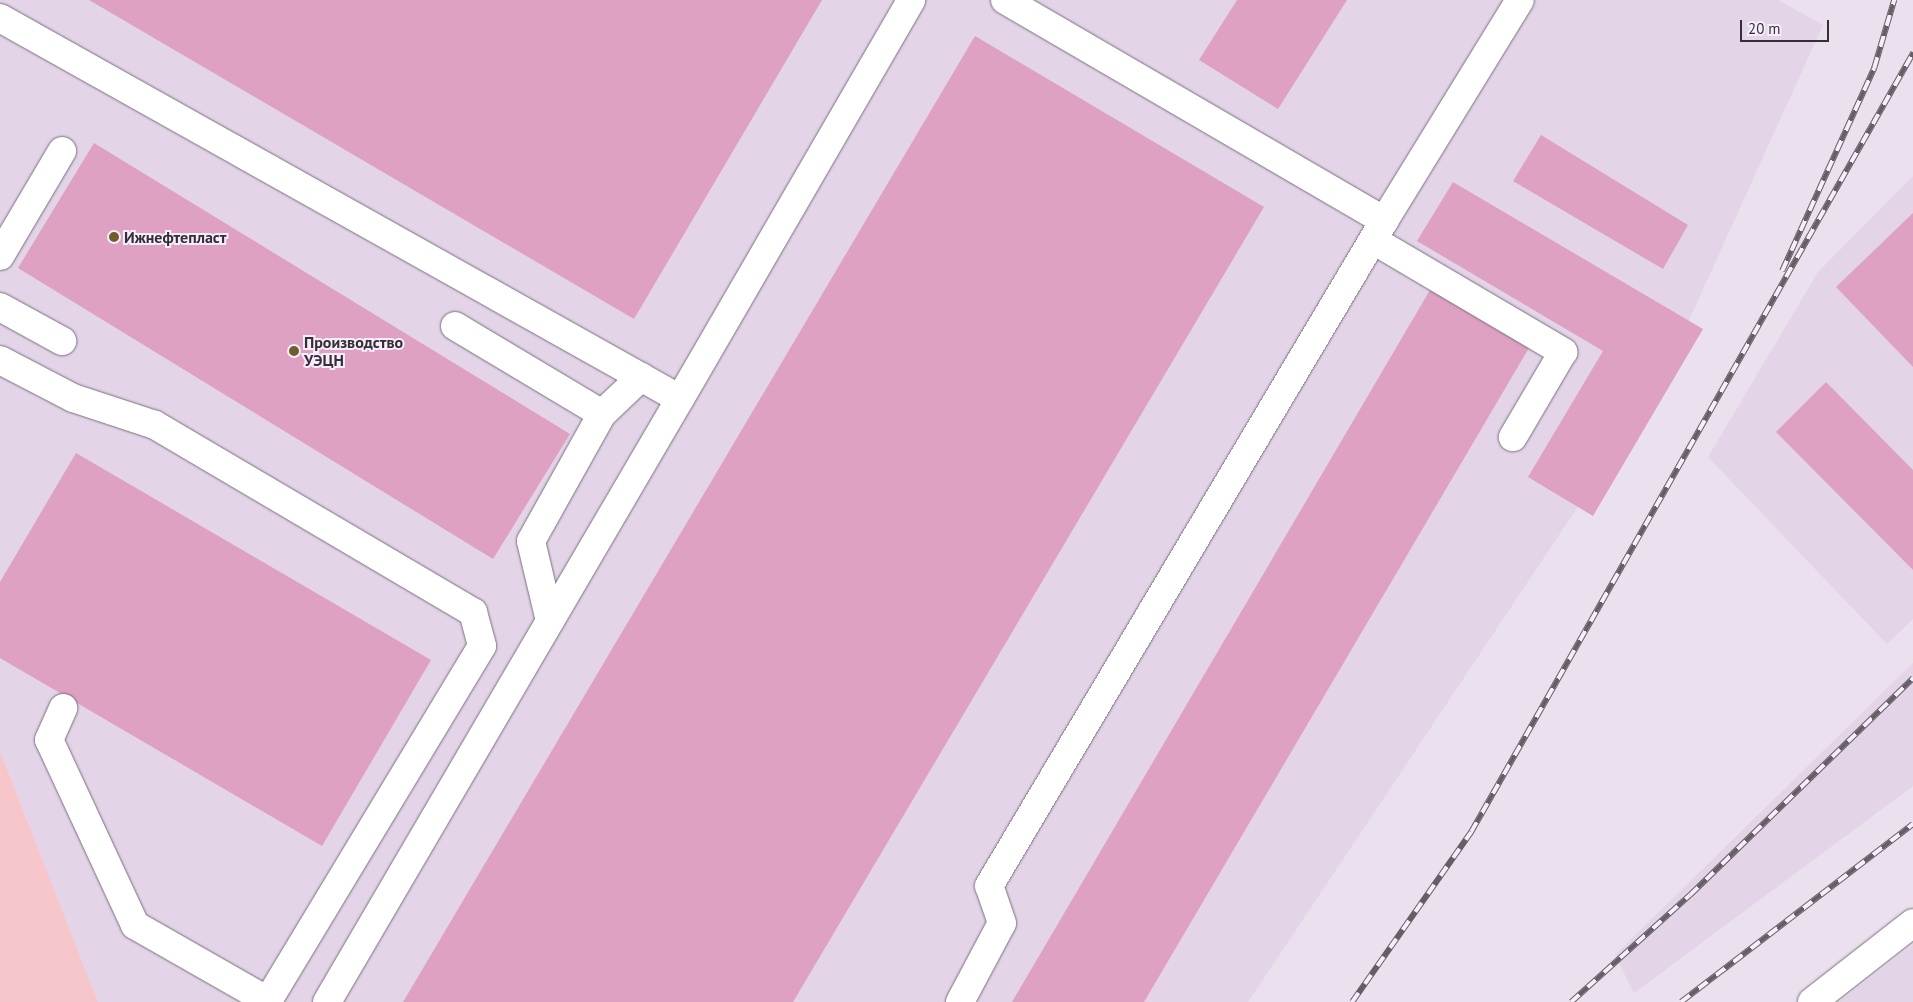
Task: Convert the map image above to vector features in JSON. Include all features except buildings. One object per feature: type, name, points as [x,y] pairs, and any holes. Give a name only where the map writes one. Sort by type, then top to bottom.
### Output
[{"type":"street","points":[[327,1002],[911,0]]},
{"type":"street","points":[[1005,0],[1379,230],[1563,352],[1514,437]]},
{"type":"street","points":[[960,1002],[1002,923],[989,886],[1379,230],[1520,0]]},
{"type":"street","points":[[0,18],[680,399]]},
{"type":"street","points":[[0,256],[62,151]]},
{"type":"street","points":[[0,307],[62,341]]},
{"type":"street","points":[[455,326],[602,414]]},
{"type":"street","points":[[0,360],[73,398],[155,425],[473,612],[482,646],[268,1000],[136,925],[49,740],[63,708]]},
{"type":"street","points":[[550,621],[531,541],[602,414],[641,377]]},
{"type":"street","points":[[1812,1002],[1913,924]]},
{"type":"shaded area","points":[[0,0],[1778,0],[1823,25],[1661,382],[1248,1002],[98,1002],[0,751]]},
{"type":"shaded area","points":[[1913,176],[1913,619],[1887,644],[1708,457],[1818,272]]},
{"type":"shaded area","points":[[1913,663],[1913,786],[1634,993],[1615,955]]},
{"type":"shaded area","points":[[0,751],[98,1002],[0,1002]]},
{"type":"shaded area","points":[[1913,945],[1913,1002],[1839,1002]]},
{"type":"railway","points":[[1782,271],[1874,68],[1894,0]]},
{"type":"railway","points":[[1352,1002],[1471,832],[1913,53]]},
{"type":"railway","points":[[1571,1002],[1690,895],[1913,678]]},
{"type":"railway","points":[[1681,1002],[1913,824]]},
{"type":"place","name":"Ижнефтепласт","points":[[114,237]]},
{"type":"place","name":"Производство УЭЦН","points":[[294,351]]}]
